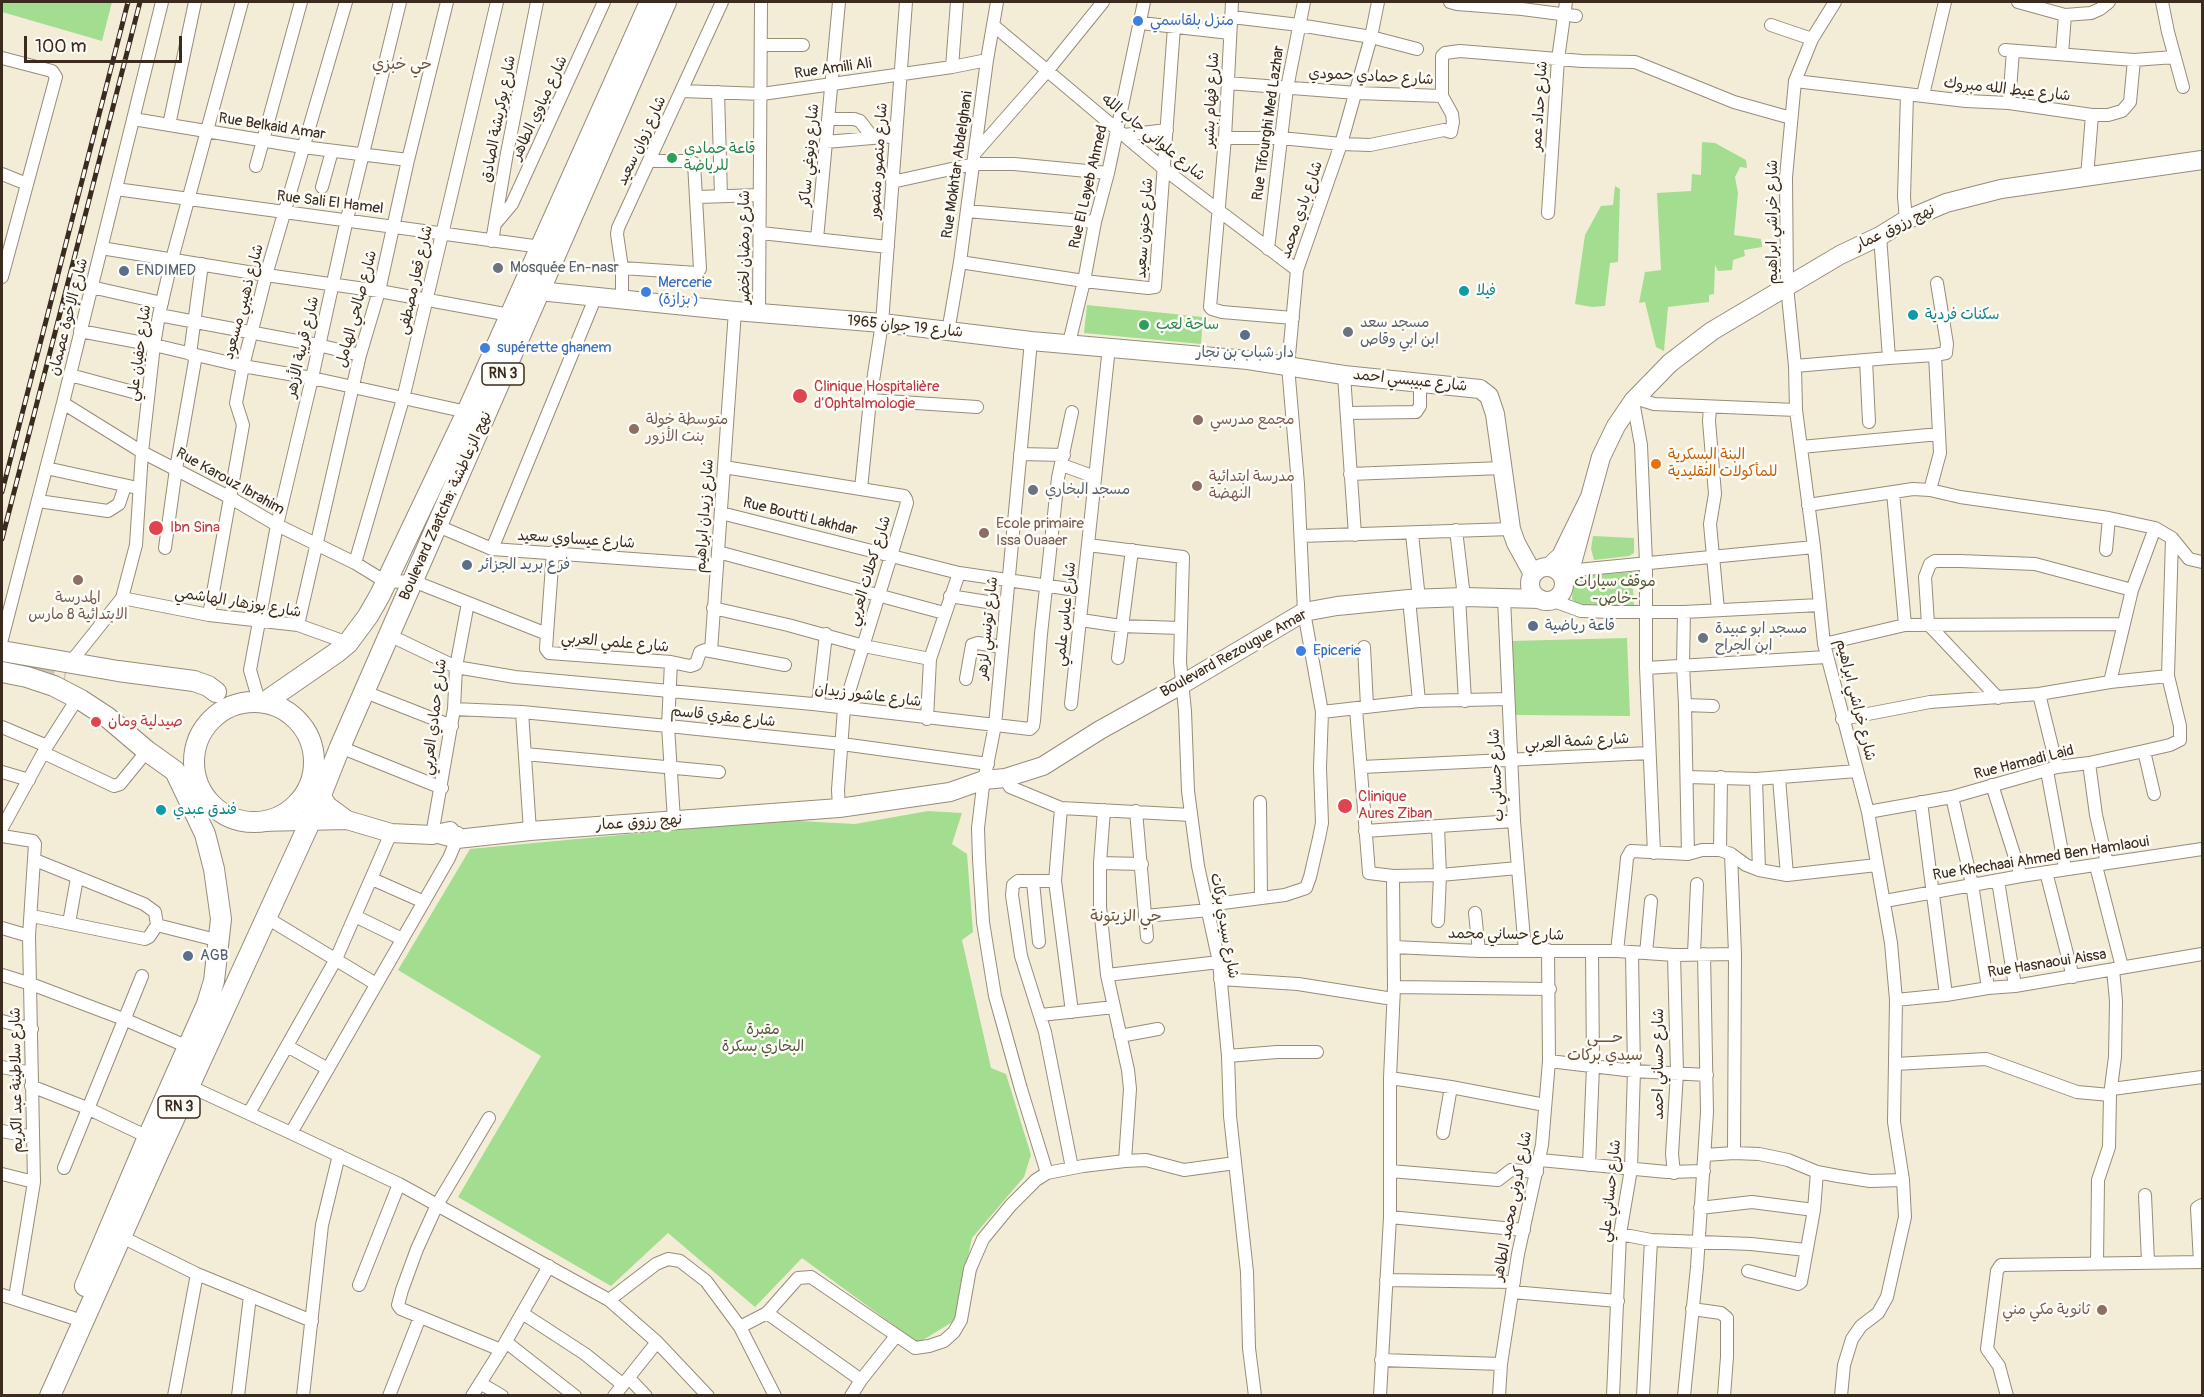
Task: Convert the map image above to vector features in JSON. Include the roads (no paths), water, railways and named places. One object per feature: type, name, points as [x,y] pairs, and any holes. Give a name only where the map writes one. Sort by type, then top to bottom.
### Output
[{"type":"main road","name":"Boulevard Zaatcha; نهج الزعاطشة","points":[[256,702],[327,660],[348,642],[368,616],[467,412],[510,315],[531,288],[541,247],[650,2]]},
{"type":"main road","name":"Boulevard Zaatcha; نهج الزعاطشة","points":[[313,786],[340,747],[365,692],[388,635],[438,526],[531,288],[666,2]]},
{"type":"main road","name":"نهج رزوق عمار","points":[[1634,400],[1670,363],[1712,331],[1840,255],[1880,236],[1906,220],[1946,203],[2001,189],[2202,160]]},
{"type":"main road","name":"شارع 19 جوان 1965","points":[[531,288],[735,311],[882,323],[1031,341],[1248,360],[1287,366]]},
{"type":"main road","name":"شارع عبيبسي احمد","points":[[1287,366],[1344,375],[1471,387],[1487,394],[1496,414],[1511,529],[1516,543],[1547,575],[1532,592],[1545,600]]},
{"type":"main road","points":[[1503,598],[1519,592],[1573,560],[1601,457],[1616,426],[1634,400]]},
{"type":"main road","points":[[1545,600],[1556,598],[1563,591],[1547,575]]},
{"type":"main road","name":"Boulevard Rezougue Amar","points":[[839,803],[950,778],[986,773],[1005,778],[1043,766],[1100,730],[1304,612],[1336,606],[1414,599],[1461,597],[1545,600]]},
{"type":"main road","name":"RN 3","points":[[2,651],[68,671],[194,681],[216,692],[256,702]]},
{"type":"main road","name":"RN 3","points":[[68,671],[117,707],[155,744],[175,771],[205,834]]},
{"type":"main road","name":"RN 3","points":[[2,672],[54,686],[77,699],[107,717],[175,771]]},
{"type":"main road","points":[[200,790],[194,768],[195,749],[201,732],[213,718],[228,707],[256,702],[281,707],[306,729],[313,744],[315,761],[313,786],[293,809],[282,816],[259,822]]},
{"type":"main road","points":[[175,771],[200,790],[213,807],[227,816],[242,821],[347,820]]},
{"type":"main road","name":"Boulevard Rezougue Amar","points":[[839,803],[950,792],[986,773]]},
{"type":"main road","points":[[313,786],[328,806],[347,820]]},
{"type":"main road","name":"RN 3","points":[[50,1395],[311,820],[313,786]]},
{"type":"main road","name":"RN 3","points":[[37,1395],[73,1318],[148,1137],[207,1004],[214,981],[221,919],[214,869],[205,834],[200,790]]},
{"type":"main road","name":"نهج رزوق عمار","points":[[347,820],[391,833],[458,834],[530,826],[839,803]]},
{"type":"street","name":"شارع الإخوة عصمان","points":[[2,639],[162,2]]},
{"type":"street","points":[[169,125],[195,2]]},
{"type":"street","name":"شارع حفيان علي","points":[[68,671],[122,598],[136,545],[142,452],[154,345],[161,309],[172,259],[242,2]]},
{"type":"street","points":[[256,166],[301,2]]},
{"type":"street","name":"شارع ذهيبي مسعود","points":[[209,615],[243,424],[236,403],[243,366],[266,275],[346,2]]},
{"type":"street","name":"شارع قريبة الأزهر","points":[[256,702],[250,670],[276,525],[400,2]]},
{"type":"street","name":"شارع صالحي الهامل","points":[[298,625],[352,388],[379,291],[447,2]]},
{"type":"street","name":"شارع قعار مصطفى","points":[[354,563],[403,399],[497,2]]},
{"type":"street","name":"شارع بوكريشة الصادق","points":[[492,241],[537,2]]},
{"type":"street","name":"شارع مياوي الطاهر","points":[[496,223],[512,204],[560,103],[604,2]]},
{"type":"street","name":"شارع زوان سعيد","points":[[622,298],[618,228],[722,2]]},
{"type":"street","name":"شارع رمضان لخضر","points":[[759,312],[761,2]]},
{"type":"street","name":"شارع ونوغي ساكر","points":[[817,239],[839,2]]},
{"type":"street","name":"شارع منصور منصور","points":[[882,323],[906,2]]},
{"type":"street","points":[[952,67],[957,2]]},
{"type":"street","name":"Rue Mokhtar Abdelghani","points":[[948,332],[997,2]]},
{"type":"street","points":[[975,158],[1103,2]]},
{"type":"street","name":"Rue El Layeb Ahmed","points":[[1069,343],[1095,222],[1120,132],[1144,2]]},
{"type":"street","name":"شارع فهام بشير","points":[[1232,2],[1225,138],[1210,307],[1222,312],[1293,318]]},
{"type":"street","name":"Rue Tifourghi Med Lazhar","points":[[1268,249],[1287,88],[1304,2]]},
{"type":"street","name":"شارع بادي محمد","points":[[1145,916],[1208,908],[1261,897],[1294,894],[1306,888],[1310,877],[1322,822],[1320,768],[1322,712],[1304,612],[1298,484],[1287,366],[1297,270],[1341,144],[1371,37],[1378,2]]},
{"type":"street","points":[[1450,2],[1569,10]]},
{"type":"street","name":"شارع خراشي ابراهيم","points":[[1835,2],[1812,39],[1795,81],[1786,177],[1787,286],[1795,366],[1796,410],[1826,657],[1868,812],[1885,901],[1896,1000],[1894,1122],[1903,1180],[1905,1218],[1887,1298],[1878,1313],[1861,1326],[1852,1339],[1844,1365],[1841,1395]]},
{"type":"street","points":[[1923,95],[1945,2]]},
{"type":"street","points":[[2018,2],[2051,6],[2065,15],[2091,13],[2109,2]]},
{"type":"street","points":[[2162,2],[2183,87]]},
{"type":"street","name":"شارع حداد عمر","points":[[1548,213],[1558,59],[1569,10]]},
{"type":"street","points":[[2062,54],[2065,15]]},
{"type":"street","points":[[1232,17],[1371,37],[1417,49]]},
{"type":"street","points":[[1141,23],[1230,33]]},
{"type":"street","name":"شارع علواني جاب الله","points":[[993,25],[1164,169],[1297,270]]},
{"type":"street","points":[[1771,25],[1812,39]]},
{"type":"street","name":"شارع حنون سعيد","points":[[1084,281],[1155,287],[1174,27]]},
{"type":"street","points":[[760,45],[803,45]]},
{"type":"street","points":[[2009,103],[2009,50],[2134,60],[2174,57]]},
{"type":"street","points":[[1225,138],[1281,138],[1341,144],[1386,143],[1444,130],[1451,132],[1452,114],[1442,96],[1442,56],[1445,53],[1460,51],[1558,59],[1635,62],[1734,102],[1791,118]]},
{"type":"street","points":[[2,58],[52,71],[56,77],[2,277]]},
{"type":"street","name":"Rue Amili Ali","points":[[681,91],[762,94],[900,75],[987,60]]},
{"type":"street","name":"شارع عيط الله مبروك","points":[[1795,81],[1907,95],[2009,103],[2092,115],[2108,115],[2127,107],[2130,102],[2134,60]]},
{"type":"street","name":"شارع حمادي حمودي","points":[[1227,83],[1356,93],[1442,96]]},
{"type":"street","points":[[718,92],[721,196]]},
{"type":"street","points":[[1906,220],[1904,197],[1907,95]]},
{"type":"street","points":[[2087,177],[2092,115]]},
{"type":"street","points":[[828,118],[861,121],[873,138]]},
{"type":"street","name":"Rue Belkaid Amar","points":[[133,119],[303,147],[408,160]]},
{"type":"street","points":[[1120,132],[1167,130]]},
{"type":"street","points":[[826,142],[895,136]]},
{"type":"street","points":[[322,187],[332,151]]},
{"type":"street","points":[[892,182],[975,158],[1108,173]]},
{"type":"street","points":[[622,268],[699,272],[697,197],[693,162],[650,161]]},
{"type":"street","points":[[2,174],[27,184]]},
{"type":"street","name":"Rue Sali El Hamel","points":[[116,189],[541,247]]},
{"type":"street","points":[[697,197],[760,195]]},
{"type":"street","points":[[967,211],[1095,222]]},
{"type":"street","points":[[760,233],[888,247]]},
{"type":"street","points":[[1880,236],[1889,358]]},
{"type":"street","points":[[101,248],[379,291],[510,315]]},
{"type":"street","points":[[960,262],[1084,281]]},
{"type":"street","points":[[165,548],[193,355],[193,321],[202,264]]},
{"type":"street","points":[[1795,366],[1943,354],[1947,349],[1937,283]]},
{"type":"street","points":[[91,287],[193,321],[360,355]]},
{"type":"street","points":[[492,549],[596,296]]},
{"type":"street","name":"شارع زيدان ابراهيم","points":[[711,651],[735,311]]},
{"type":"street","points":[[861,489],[870,400],[882,323]]},
{"type":"street","points":[[80,331],[467,412]]},
{"type":"street","name":"شارع تونسي لزهر","points":[[1031,341],[995,725],[978,828],[983,922],[989,966],[1008,1044],[1047,1173]]},
{"type":"street","name":"شارع عباس علمي","points":[[1071,704],[1109,347]]},
{"type":"street","points":[[1930,490],[1939,462],[1935,355]]},
{"type":"street","points":[[1866,360],[1869,422]]},
{"type":"street","points":[[70,375],[148,396]]},
{"type":"street","points":[[1344,375],[1355,535]]},
{"type":"street","points":[[1347,413],[1416,412],[1419,406],[1420,383]]},
{"type":"street","points":[[870,400],[977,406]]},
{"type":"street","points":[[1654,853],[1646,668],[1646,563],[1641,445],[1634,400],[1654,404],[1710,408],[1796,410]]},
{"type":"street","name":"Rue Karouz Ibrahim","points":[[63,403],[142,452],[229,496],[276,525],[318,544],[386,582]]},
{"type":"street","points":[[1710,408],[1715,494],[1710,524],[1718,610]]},
{"type":"street","name":"شارع عاشور زيدان","points":[[388,635],[456,667],[514,677],[818,704],[927,719],[1030,729],[1034,726],[1041,634],[1057,489],[1072,412]]},
{"type":"street","points":[[1801,447],[1939,434]]},
{"type":"street","points":[[1020,454],[1063,460],[1095,477]]},
{"type":"street","name":"شارع كحلات العربي","points":[[724,467],[904,496],[906,499],[907,503],[844,708],[839,803]]},
{"type":"street","points":[[46,468],[140,489]]},
{"type":"street","points":[[1350,474],[1502,468]]},
{"type":"street","points":[[38,501],[108,511],[119,504],[125,486]]},
{"type":"street","points":[[1808,505],[1913,489],[1930,490],[1960,497],[2109,518],[2155,528],[2172,538],[2189,559],[2202,562]]},
{"type":"street","points":[[1893,492],[1905,625]]},
{"type":"street","name":"Rue Boutti Lakhdar","points":[[721,513],[959,573],[1083,591]]},
{"type":"street","points":[[2106,550],[2109,518]]},
{"type":"street","name":"شارع عيساوي سعيد","points":[[438,526],[492,549],[718,559],[944,613]]},
{"type":"street","points":[[2110,682],[2132,590],[2155,528]]},
{"type":"street","points":[[1301,536],[1511,529]]},
{"type":"street","points":[[1456,530],[1465,701]]},
{"type":"street","points":[[1412,534],[1419,701]]},
{"type":"street","points":[[1842,719],[1930,702],[2039,694],[2110,682],[2168,676],[2172,538]]},
{"type":"street","name":"شارع سيدي بركات","points":[[1088,545],[1183,556],[1180,628],[1181,685],[1191,815],[1198,866],[1219,962],[1228,1056],[1230,1116],[1247,1272],[1250,1348],[1255,1395]]},
{"type":"street","points":[[1547,575],[1577,570],[1814,547]]},
{"type":"street","points":[[1118,658],[1132,550]]},
{"type":"street","points":[[547,634],[553,552]]},
{"type":"street","points":[[1998,698],[1928,624],[1925,577],[1930,564],[1935,561],[2006,561],[2035,564],[2132,590]]},
{"type":"street","points":[[927,719],[930,659],[959,573]]},
{"type":"street","name":"شارع علمي العربي","points":[[386,582],[413,581],[547,634],[546,649],[549,652],[671,662],[693,666],[700,652],[711,651]]},
{"type":"street","points":[[950,596],[1006,605]]},
{"type":"street","name":"شارع بوزهار الهاشمي","points":[[122,598],[209,615],[298,625],[348,642]]},
{"type":"street","name":"شارع حساني ب","points":[[1503,598],[1514,821],[1525,951]]},
{"type":"street","points":[[1545,600],[1581,610],[1684,612],[1819,605]]},
{"type":"street","name":"شارع حمادي العربي","points":[[436,834],[452,726],[456,667],[468,603]]},
{"type":"street","points":[[713,608],[826,634],[864,646],[930,659]]},
{"type":"street","points":[[1684,612],[1683,665],[1686,705],[1688,854]]},
{"type":"street","points":[[1081,620],[1121,626],[1180,628]]},
{"type":"street","points":[[1824,644],[1905,625],[2123,624]]},
{"type":"street","points":[[818,704],[826,634]]},
{"type":"street","points":[[966,679],[972,645],[978,643],[1001,647]]},
{"type":"street","points":[[1364,646],[1362,767],[1369,873],[1393,876],[1440,875],[1518,868]]},
{"type":"street","points":[[711,651],[785,665]]},
{"type":"street","points":[[1646,668],[1826,657]]},
{"type":"street","points":[[671,662],[668,726],[674,816]]},
{"type":"street","name":"Rue Hamadi Laid","points":[[1868,812],[1952,797],[2052,769],[2170,745],[2180,740],[2180,726],[2168,676]]},
{"type":"street","points":[[365,692],[452,726]]},
{"type":"street","points":[[2039,694],[2066,868]]},
{"type":"street","points":[[2,828],[45,749],[77,699]]},
{"type":"street","points":[[1322,712],[1419,701],[1508,699]]},
{"type":"street","points":[[1686,705],[1713,706]]},
{"type":"street","name":"شارع مقري قاسم","points":[[454,709],[522,712],[842,744],[986,773]]},
{"type":"street","points":[[522,712],[530,826]]},
{"type":"street","points":[[2,727],[114,786],[120,784],[147,751]]},
{"type":"street","points":[[340,747],[442,788]]},
{"type":"street","points":[[2144,751],[2154,794]]},
{"type":"street","name":"شارع شمة العربي","points":[[1362,767],[1649,753]]},
{"type":"street","points":[[525,754],[719,772]]},
{"type":"street","points":[[2089,763],[2118,968],[2109,1147],[2098,1180],[2097,1263]]},
{"type":"street","points":[[1687,777],[1756,779],[1857,771]]},
{"type":"street","points":[[2,772],[29,780]]},
{"type":"street","points":[[1721,777],[1735,954],[1734,1153]]},
{"type":"street","points":[[1779,777],[1787,875]]},
{"type":"street","points":[[1005,778],[1010,787],[1061,808],[1191,815]]},
{"type":"street","points":[[1756,779],[1759,870]]},
{"type":"street","points":[[1992,785],[2021,876]]},
{"type":"street","points":[[1952,797],[1972,884],[1988,988]]},
{"type":"street","points":[[1260,802],[1261,897]]},
{"type":"street","points":[[1921,802],[1947,995]]},
{"type":"street","points":[[1061,808],[1055,881],[1071,1012]]},
{"type":"street","points":[[1104,810],[1100,863],[1100,907],[1107,975],[1130,1089],[1125,1161]]},
{"type":"street","points":[[1136,812],[1147,937]]},
{"type":"street","points":[[1365,831],[1514,821]]},
{"type":"street","points":[[1438,827],[1440,875],[1438,921]]},
{"type":"street","points":[[249,1113],[336,959],[391,833]]},
{"type":"street","points":[[291,1133],[449,858],[458,834]]},
{"type":"street","points":[[2,836],[34,842],[34,860],[152,908],[157,925],[145,939],[32,916]]},
{"type":"street","name":"Rue Khechaai Ahmed Ben Hamlaoui","points":[[1885,901],[2066,868],[2102,865],[2202,849]]},
{"type":"street","points":[[1617,951],[1617,932],[1627,858],[1631,851],[1688,854],[1702,850],[1726,852],[1746,865],[1759,870],[1787,875],[1877,865]]},
{"type":"street","name":"شارع سلاطينة عبد الكريم","points":[[15,1298],[34,1182],[29,936],[34,860]]},
{"type":"street","points":[[1100,863],[1142,864]]},
{"type":"street","points":[[2046,872],[2073,976]]},
{"type":"street","points":[[1380,1395],[1390,1217],[1393,876]]},
{"type":"street","points":[[69,923],[77,878]]},
{"type":"street","points":[[372,879],[424,902]]},
{"type":"street","points":[[1055,881],[1015,882],[1012,895],[1021,956],[1032,995],[1041,1015],[1072,1168]]},
{"type":"street","points":[[1998,881],[2015,986]]},
{"type":"street","points":[[1034,882],[1039,942]]},
{"type":"street","points":[[1684,1395],[1705,1155],[1707,1075],[1697,884]]},
{"type":"street","points":[[1646,953],[1651,901]]},
{"type":"street","points":[[1475,913],[1479,951]]},
{"type":"street","points":[[355,916],[402,939]]},
{"type":"street","points":[[267,918],[376,984]]},
{"type":"street","points":[[157,925],[220,941]]},
{"type":"street","points":[[2,928],[29,936]]},
{"type":"street","name":"شارع حساني محمد","points":[[1394,947],[1479,951],[1548,950],[1674,955],[1735,954]]},
{"type":"street","name":"شارع كدوني محمد الطاهر","points":[[1499,1395],[1501,1364],[1518,1254],[1538,1166],[1545,1105],[1549,1061],[1548,950]]},
{"type":"street","points":[[1589,1165],[1593,1066],[1592,951]]},
{"type":"street","name":"شارع حساني علي","points":[[1613,1395],[1620,1234],[1630,1169],[1634,1071],[1632,953]]},
{"type":"street","name":"Rue Hasnaoui Aissa","points":[[1896,1000],[2015,986],[2202,954]]},
{"type":"street","name":"شارع حساني احمد","points":[[1674,955],[1677,1073],[1672,1154],[1674,1173]]},
{"type":"street","points":[[1107,975],[1219,962]]},
{"type":"street","points":[[2,975],[126,1020],[188,1047]]},
{"type":"street","points":[[64,1168],[142,976]]},
{"type":"street","points":[[1220,979],[1393,993],[1550,989]]},
{"type":"street","points":[[1041,1015],[1114,1007]]},
{"type":"street","points":[[2,1021],[32,1029]]},
{"type":"street","points":[[1120,1036],[1158,1029]]},
{"type":"street","points":[[287,1046],[328,1070]]},
{"type":"street","points":[[1228,1056],[1317,1052]]},
{"type":"street","points":[[1895,1064],[1986,1059],[2077,1092],[2111,1092],[2202,1077]]},
{"type":"street","points":[[1549,1061],[1634,1071],[1707,1075]]},
{"type":"street","points":[[2,1067],[148,1137]]},
{"type":"street","points":[[1390,1078],[1545,1105]]},
{"type":"street","points":[[189,1086],[399,1184],[609,1300],[657,1342],[704,1394]]},
{"type":"street","points":[[1443,1133],[1451,1087]]},
{"type":"street","points":[[489,1118],[437,1205],[417,1249],[398,1302],[401,1309],[420,1317],[504,1346],[574,1395]]},
{"type":"street","points":[[2,1131],[33,1137]]},
{"type":"street","points":[[1705,1155],[1734,1153],[1774,1156],[1817,1172],[1870,1181],[1903,1180]]},
{"type":"street","points":[[303,1395],[322,1225],[339,1155]]},
{"type":"street","points":[[740,1327],[767,1312],[798,1278],[811,1277],[915,1348],[929,1346],[944,1341],[954,1332],[961,1320],[970,1269],[983,1239],[1011,1205],[1036,1180],[1047,1173],[1125,1161],[1146,1160],[1184,1170],[1236,1163]]},
{"type":"street","points":[[1390,1171],[1498,1180],[1511,1170],[1538,1166],[1589,1165],[1674,1173],[1704,1171]]},
{"type":"street","points":[[1749,1271],[1799,1284],[1814,1210],[1817,1172]]},
{"type":"street","points":[[2,1174],[34,1182]]},
{"type":"street","points":[[359,1285],[399,1184]]},
{"type":"street","points":[[2145,1195],[2148,1262]]},
{"type":"street","points":[[1700,1208],[1752,1202],[1814,1210]]},
{"type":"street","points":[[2007,1395],[1999,1366],[1987,1349],[1998,1267],[2003,1264],[2201,1262],[2197,1208],[2202,1205]]},
{"type":"street","points":[[1390,1217],[1524,1230]]},
{"type":"street","points":[[1620,1234],[1651,1240],[1806,1250]]},
{"type":"street","points":[[122,1237],[197,1274],[312,1321]]},
{"type":"street","points":[[1643,1395],[1651,1240]]},
{"type":"street","points":[[609,1300],[656,1264],[668,1259],[680,1261],[706,1281],[740,1327],[775,1395]]},
{"type":"street","points":[[472,1395],[504,1346],[549,1266]]},
{"type":"street","points":[[174,1395],[197,1274]]},
{"type":"street","points":[[1386,1281],[1513,1287],[1618,1301]]},
{"type":"street","points":[[2,1295],[73,1318]]},
{"type":"street","points":[[238,1395],[250,1296]]},
{"type":"street","points":[[1692,1309],[1721,1313],[1727,1317],[1728,1357],[1724,1395]]},
{"type":"street","points":[[767,1312],[861,1380]]},
{"type":"street","points":[[522,1313],[646,1395]]},
{"type":"street","points":[[389,1395],[420,1317]]},
{"type":"street","points":[[851,1395],[896,1336]]},
{"type":"street","points":[[614,1395],[657,1342]]},
{"type":"street","points":[[1381,1360],[1501,1364]]},
{"type":"street","points":[[480,1383],[502,1395]]},
{"type":"tunnel","points":[[2,661],[48,668]]},
{"type":"tunnel","points":[[34,674],[65,679]]},
{"type":"railway","points":[[2,492],[128,2]]},
{"type":"railway","points":[[2,539],[140,2]]},
{"type":"place","name":"منزل بلقاسمي","points":[[1138,21]]},
{"type":"place","name":"قاعة حمادي للرياضة","points":[[672,158]]},
{"type":"place","name":"Mosquée En-nasr","points":[[498,268]]},
{"type":"place","name":"ENDIMED","points":[[124,271]]},
{"type":"place","name":"فيلا","points":[[1464,291]]},
{"type":"place","name":"Mercerie (بزازة )","points":[[646,292]]},
{"type":"place","name":"سكنات فردية","points":[[1913,315]]},
{"type":"place","name":"ساحة لعب","points":[[1144,325]]},
{"type":"place","name":"مسجد سعد ابن ابي وقاص","points":[[1348,332]]},
{"type":"place","name":"دار شباب بن نجار","points":[[1245,335]]},
{"type":"place","name":"supérette ghanem","points":[[485,348]]},
{"type":"place","name":"Clinique Hospitalière d'Ophtalmologie","points":[[800,396]]},
{"type":"place","name":"مجمع مدرسي","points":[[1198,420]]},
{"type":"place","name":"متوسطة خولة بنت الأزور","points":[[634,429]]},
{"type":"place","name":"البنة البسكرية للمأكولات التقليدية","points":[[1656,464]]},
{"type":"place","name":"مدرسة ابتدائية النهضة","points":[[1197,486]]},
{"type":"place","name":"مسجد البخاري","points":[[1033,490]]},
{"type":"place","name":"Ibn Sina","points":[[156,528]]},
{"type":"place","name":"Ecole primaire Issa Ouaaer","points":[[984,533]]},
{"type":"place","name":"فرع بريد الجزائر","points":[[467,565]]},
{"type":"place","name":"المدرسة الابتدائية 8 مارس","points":[[78,580]]},
{"type":"place","name":"قاعة رياضية","points":[[1533,626]]},
{"type":"place","name":"مسجد ابو عبيدة ابن الجراح","points":[[1703,638]]},
{"type":"place","name":"Epicerie","points":[[1301,651]]},
{"type":"place","name":"صيدلية ومان","points":[[96,722]]},
{"type":"place","name":"Clinique Aures Ziban","points":[[1345,806]]},
{"type":"place","name":"فندق عبدي","points":[[161,810]]},
{"type":"place","name":"AGB","points":[[188,956]]},
{"type":"place","name":"ثانوية مكي مني","points":[[2102,1310]]},
{"type":"district","name":"حي خبزي","points":[[402,65]]},
{"type":"district","name":"حي الزيتونة","points":[[1126,917]]},
{"type":"district","name":"حــــي سيدي بركات","points":[[1605,1047]]},
{"type":"park label","name":"موقف سيارات -خاص-","points":[[1615,590]]},
{"type":"park label","name":"مقبرة البخاري بسكرة","points":[[763,1038]]}]
